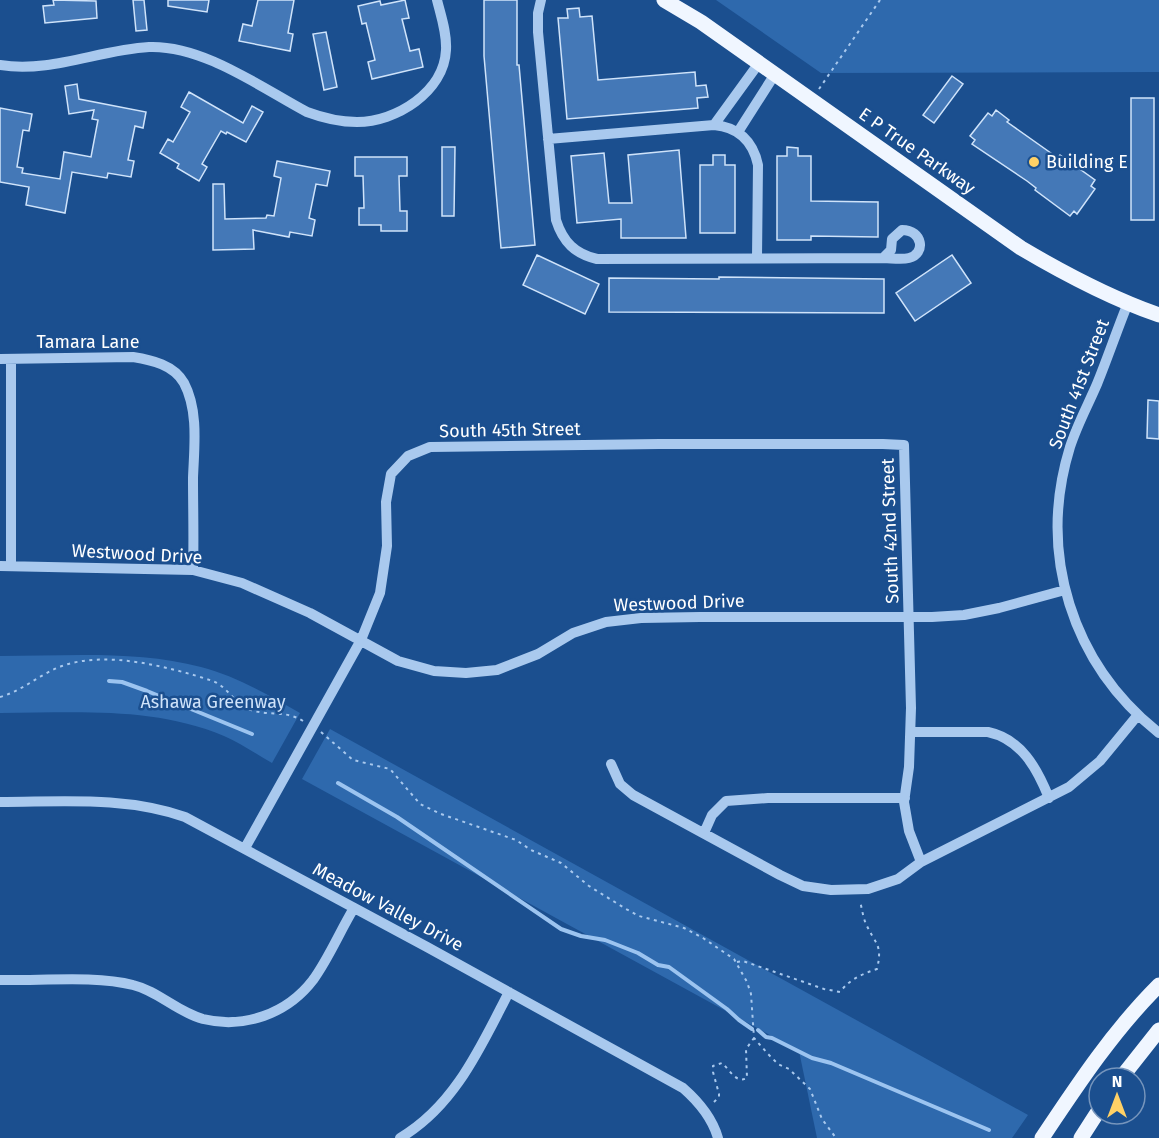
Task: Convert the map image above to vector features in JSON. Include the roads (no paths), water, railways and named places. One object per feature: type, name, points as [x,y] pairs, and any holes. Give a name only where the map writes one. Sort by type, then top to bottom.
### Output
[{"type":"main road","name":"E P True Parkway","points":[[664,0],[701,22],[1021,248],[1056,269],[1159,315]]},
{"type":"main road","points":[[1042,1138],[1099,1053],[1159,985]]},
{"type":"main road","points":[[1130,1066],[1159,1030]]},
{"type":"street","points":[[0,65],[25,68],[44,66],[149,47],[180,50],[211,60],[322,118],[337,121],[367,121],[390,114],[412,103],[433,84],[439,74],[446,51],[446,36],[437,0]]},
{"type":"street","points":[[541,0],[538,32],[556,220],[560,232],[574,250],[597,259],[883,258]]},
{"type":"street","points":[[714,125],[759,63]]},
{"type":"street","points":[[738,132],[775,74]]},
{"type":"street","points":[[548,139],[714,125],[738,132],[750,143],[758,165],[757,258]]},
{"type":"street","name":"South 41st Street","points":[[1128,303],[1070,447],[1059,497],[1058,558],[1065,590],[1079,632],[1090,655],[1137,716],[1159,733]]},
{"type":"street","name":"Tamara Lane","points":[[5,359],[133,357],[152,360],[173,371],[184,382],[192,404],[194,431],[193,570]]},
{"type":"street","points":[[5,359],[6,566]]},
{"type":"street","name":"South 45th Street","points":[[245,848],[361,640],[380,593],[387,546],[386,502],[391,474],[408,456],[430,447],[659,444],[904,445]]},
{"type":"street","name":"South 42nd Street","points":[[904,445],[911,732],[904,798],[909,831],[921,862]]},
{"type":"street","name":"Westwood Drive","points":[[6,566],[193,570],[242,583],[310,613],[398,661],[434,671],[466,673],[497,670],[538,654],[573,633],[606,622],[700,616],[964,615],[1065,590]]},
{"type":"street","points":[[611,764],[620,784],[633,795],[803,886],[831,890],[868,889],[898,879],[921,862],[1069,787],[1100,761],[1137,716]]},
{"type":"street","points":[[911,732],[976,731],[999,734],[1010,740],[1030,759],[1049,798]]},
{"type":"street","points":[[704,833],[712,815],[726,801],[768,798],[904,798]]},
{"type":"street","name":"Meadow Valley Drive","points":[[0,802],[136,804],[185,817],[682,1088],[696,1099],[707,1113],[718,1138]]},
{"type":"street","points":[[0,980],[114,981],[135,985],[152,992],[184,1012],[202,1019],[237,1022],[255,1019],[273,1013],[290,1003],[302,992],[320,969],[354,908]]},
{"type":"street","points":[[400,1138],[427,1119],[457,1084],[509,992]]},
{"type":"waterway","points":[[109,681],[122,682],[147,691],[252,734]]},
{"type":"waterway","points":[[338,783],[397,817],[561,929],[581,936],[605,940],[638,953],[658,965],[669,967],[752,1029]]},
{"type":"waterway","points":[[758,1030],[766,1037],[812,1058],[831,1063],[989,1130]]},
{"type":"place","name":"Building E","points":[[1034,162]]},
{"type":"park label","name":"Ashawa Greenway","points":[[213,702]]}]
